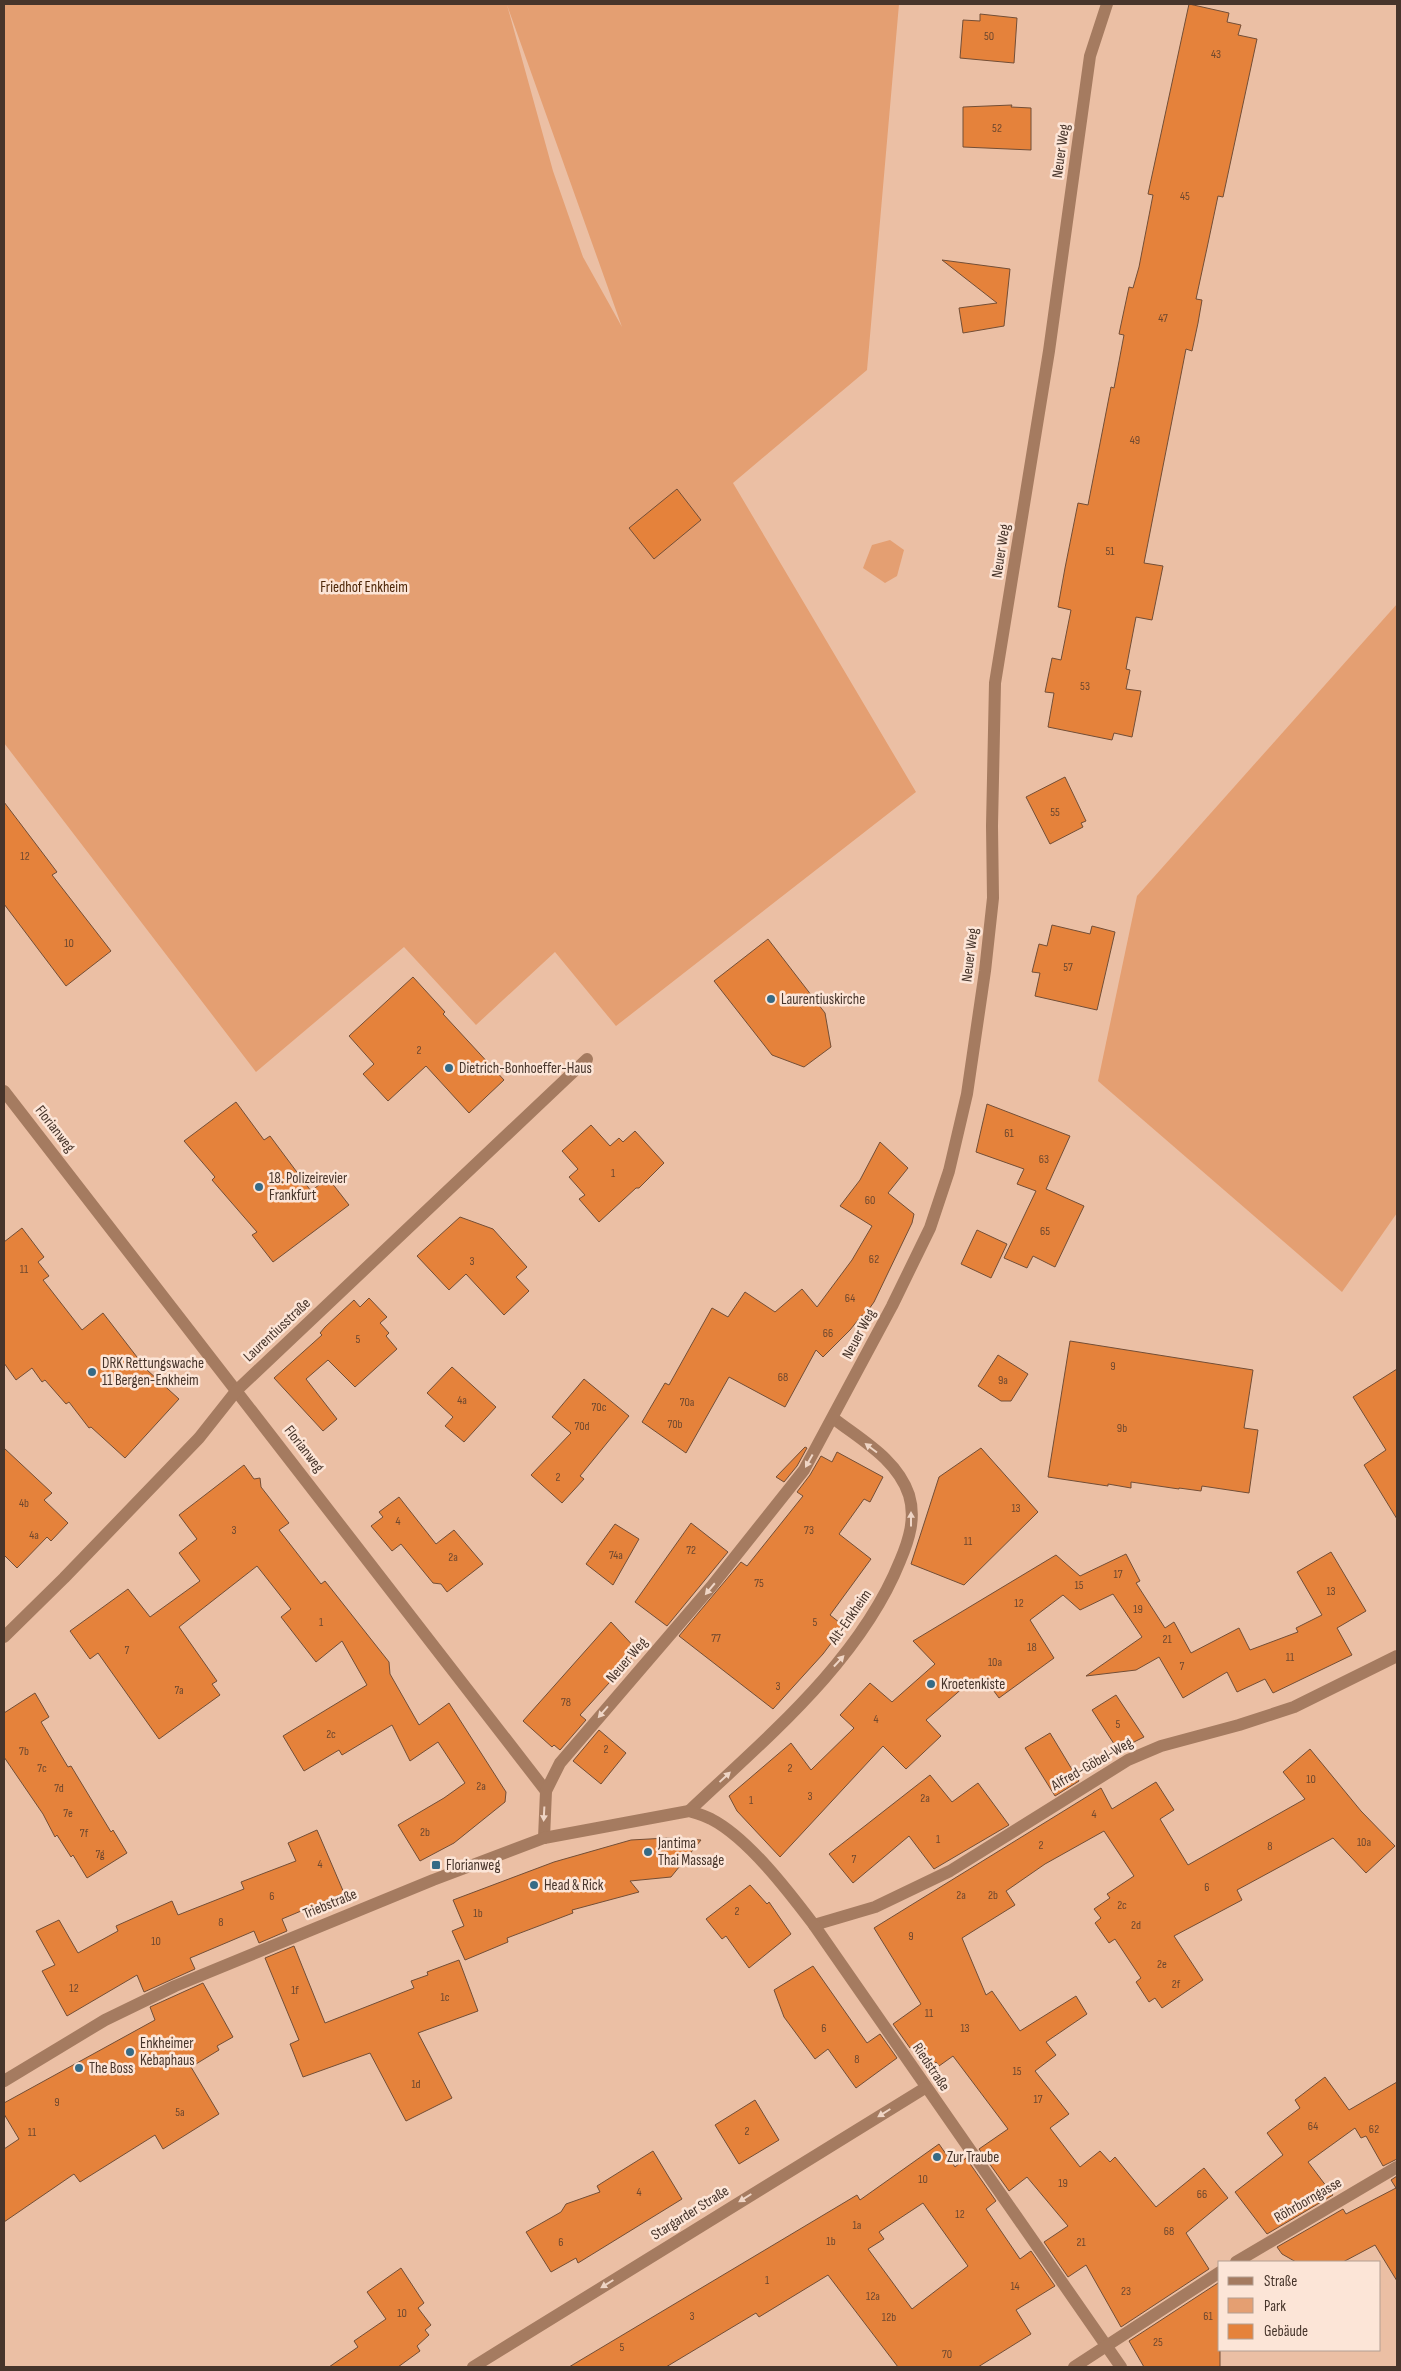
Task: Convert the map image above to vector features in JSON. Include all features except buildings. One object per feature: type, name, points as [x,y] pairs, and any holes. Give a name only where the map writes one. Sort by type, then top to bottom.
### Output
[{"type":"street","name":"Neuer Weg","points":[[546,1791],[560,1763],[712,1587],[804,1470],[892,1306],[930,1228],[949,1171],[967,1094],[985,971],[993,898],[992,826],[995,683],[1049,351],[1090,56],[1107,4]]},
{"type":"street","name":"Laurentiusstraße","points":[[4,1637],[64,1578],[199,1438],[237,1390],[587,1059]]},
{"type":"street","name":"Florianweg","points":[[4,1091],[546,1791]]},
{"type":"street","name":"Alt-Enkheim","points":[[689,1810],[771,1734],[853,1645],[889,1590],[902,1556],[911,1530],[912,1518],[909,1496],[904,1483],[887,1460],[833,1418]]},
{"type":"street","name":"Alfred-Göbel-Weg","points":[[814,1925],[875,1907],[950,1871],[1128,1760],[1161,1746],[1240,1725],[1294,1707],[1397,1656]]},
{"type":"street","points":[[544,1838],[546,1791]]},
{"type":"street","name":"Triebstraße","points":[[4,2081],[105,2020],[175,1986],[348,1914],[544,1838],[689,1810]]},
{"type":"street","name":"Riedstraße","points":[[689,1810],[712,1819],[737,1838],[779,1880],[814,1925],[925,2088],[1121,2367]]},
{"type":"street","name":"Stargarder Straße","points":[[473,2367],[925,2088]]},
{"type":"street","name":"Röhrborngasse","points":[[1238,2261],[1397,2167]]},
{"type":"street","points":[[1074,2367],[1218,2273]]},
{"type":"green space","name":"Friedhof Enkheim","points":[[4,4],[899,4],[867,370],[733,483],[916,792],[616,1026],[555,952],[476,1025],[404,947],[256,1072],[4,743]],"holes":[[[507,5],[622,327],[583,257],[553,171]]]},
{"type":"green space","points":[[890,540],[904,550],[897,576],[885,583],[863,568],[872,545]]},
{"type":"green space","points":[[1397,604],[1397,1213],[1342,1292],[1098,1081],[1137,896]]},
{"type":"place","name":"Laurentiuskirche","points":[[771,999]]},
{"type":"place","name":"Dietrich-Bonhoeffer-Haus","points":[[449,1068]]},
{"type":"place","name":"18. Polizeirevier Frankfurt","points":[[259,1187]]},
{"type":"place","name":"DRK Rettungswache 11 Bergen-Enkheim","points":[[92,1372]]},
{"type":"place","name":"Kroetenkiste","points":[[931,1684]]},
{"type":"place","name":"Jantima Thai Massage","points":[[648,1852]]},
{"type":"place","name":"Florianweg","points":[[436,1865]]},
{"type":"place","name":"Head & Rick","points":[[534,1885]]},
{"type":"place","name":"Enkheimer Kebaphaus","points":[[130,2052]]},
{"type":"place","name":"The Boss","points":[[79,2068]]},
{"type":"place","name":"Zur Traube","points":[[937,2157]]}]
